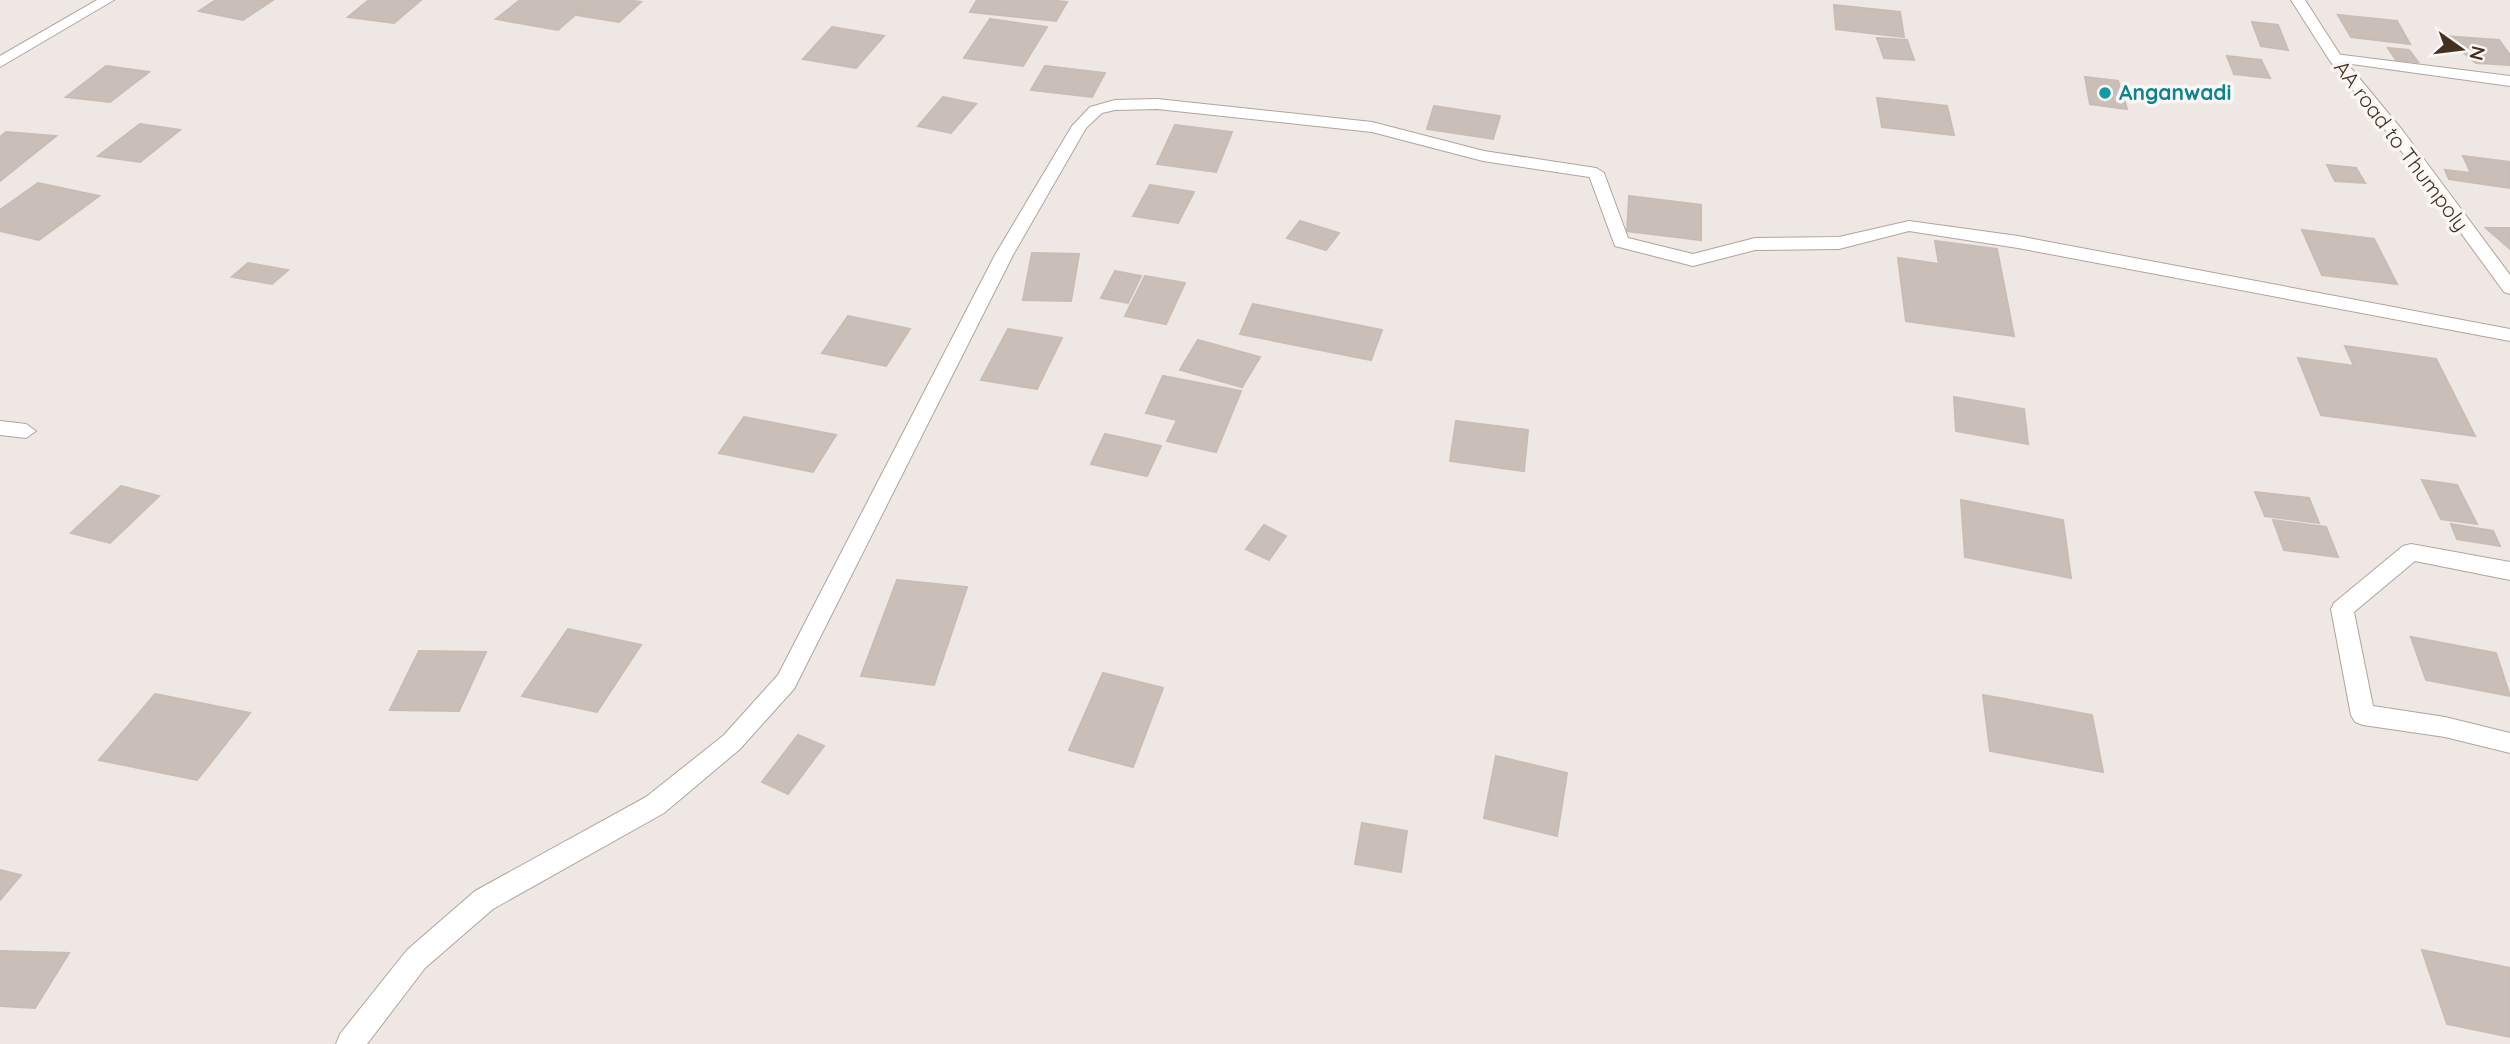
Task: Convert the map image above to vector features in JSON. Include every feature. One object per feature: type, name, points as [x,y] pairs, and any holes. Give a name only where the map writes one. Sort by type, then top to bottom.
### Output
[{"type":"street","points":[[0,62],[107,0]]},
{"type":"street","name":"AA road to Thumpoly","points":[[2298,0],[2335,58],[2397,134],[2510,288]]},
{"type":"street","points":[[2335,58],[2510,81]]},
{"type":"street","points":[[350,1044],[416,959],[484,900],[655,805],[732,742],[786,682],[1004,255],[1080,126],[1096,110],[1115,105],[1157,104],[1305,118],[1372,127],[1483,156],[1596,173],[1621,243],[1693,260],[1755,244],[1839,243],[1909,226],[2018,242],[2510,335]]},
{"type":"street","points":[[0,428],[26,431]]},
{"type":"street","points":[[2510,571],[2411,552],[2342,609],[2363,715],[2445,727],[2510,743]]},
{"type":"building","points":[[216,0],[273,0],[243,20],[199,11]]},
{"type":"building","points":[[369,0],[421,0],[394,23],[348,17]]},
{"type":"building","points":[[520,0],[592,0],[558,30],[496,19]]},
{"type":"building","points":[[595,0],[641,2],[619,22],[577,15]]},
{"type":"building","points":[[977,0],[1067,2],[1056,21],[970,12]]},
{"type":"building","points":[[1834,5],[1900,12],[1904,37],[1836,29]]},
{"type":"building","points":[[2338,15],[2397,21],[2410,44],[2351,37]]},
{"type":"building","points":[[990,19],[1047,27],[1023,66],[964,58]]},
{"type":"building","points":[[2252,22],[2278,25],[2288,50],[2261,46]]},
{"type":"building","points":[[832,27],[884,36],[856,68],[803,59]]},
{"type":"building","points":[[2444,36],[2499,40],[2510,55],[2510,65],[2476,63]]},
{"type":"building","points":[[1877,38],[1907,40],[1914,60],[1884,58]]},
{"type":"building","points":[[2388,48],[2409,50],[2418,62],[2396,60]]},
{"type":"building","points":[[2227,56],[2261,60],[2270,78],[2234,74]]},
{"type":"building","points":[[106,66],[149,72],[110,102],[66,97]]},
{"type":"building","points":[[1045,66],[1105,73],[1092,97],[1031,90]]},
{"type":"building","name":"Anganwadi","points":[[2085,77],[2118,81],[2127,109],[2090,104]]},
{"type":"building","points":[[943,97],[976,104],[951,133],[918,126]]},
{"type":"building","points":[[1877,98],[1947,106],[1954,135],[1882,127]]},
{"type":"building","points":[[1434,106],[1500,116],[1493,139],[1427,129]]},
{"type":"building","points":[[140,124],[180,130],[140,162],[98,156]]},
{"type":"building","points":[[1175,125],[1232,132],[1216,172],[1157,164]]},
{"type":"building","points":[[6,132],[56,136],[0,181],[0,137]]},
{"type":"building","points":[[2463,156],[2510,162],[2510,188],[2449,179],[2445,170],[2471,173]]},
{"type":"building","points":[[2327,165],[2356,168],[2365,183],[2335,181]]},
{"type":"building","points":[[38,183],[99,196],[39,240],[0,231],[0,210]]},
{"type":"building","points":[[1150,185],[1194,192],[1178,223],[1133,216]]},
{"type":"building","points":[[1629,196],[1701,205],[1701,240],[1627,231]]},
{"type":"building","points":[[1300,221],[1339,233],[1326,250],[1287,238]]},
{"type":"building","points":[[2486,228],[2510,228],[2510,249]]},
{"type":"building","points":[[2302,230],[2374,239],[2397,284],[2322,275]]},
{"type":"building","points":[[1935,241],[1997,249],[2014,336],[1906,321],[1898,258],[1939,264]]},
{"type":"building","points":[[1032,253],[1079,254],[1071,301],[1023,300]]},
{"type":"building","points":[[248,263],[288,270],[272,284],[232,277]]},
{"type":"building","points":[[1115,271],[1141,276],[1128,303],[1101,298]]},
{"type":"building","points":[[1145,276],[1185,283],[1166,324],[1125,316]]},
{"type":"building","points":[[1253,304],[1382,330],[1371,360],[1240,334]]},
{"type":"building","points":[[848,316],[910,329],[886,366],[822,353]]},
{"type":"building","points":[[1008,329],[1062,338],[1037,389],[981,380]]},
{"type":"building","points":[[1198,340],[1260,357],[1242,387],[1180,370]]},
{"type":"building","points":[[2345,346],[2436,359],[2475,436],[2321,415],[2298,358],[2354,366]]},
{"type":"building","points":[[1163,376],[1241,391],[1216,452],[1167,441],[1177,420],[1146,413]]},
{"type":"building","points":[[1954,397],[2024,409],[2028,444],[1956,431]]},
{"type":"building","points":[[744,417],[836,435],[813,472],[719,453]]},
{"type":"building","points":[[1456,421],[1528,430],[1524,471],[1450,461]]},
{"type":"building","points":[[1105,434],[1161,446],[1147,476],[1091,464]]},
{"type":"building","points":[[2422,480],[2457,485],[2477,524],[2441,519]]},
{"type":"building","points":[[121,486],[159,496],[110,543],[71,533]]},
{"type":"building","points":[[2255,492],[2309,498],[2319,523],[2265,516]]},
{"type":"building","points":[[1961,500],[2063,520],[2071,578],[1965,557]]},
{"type":"building","points":[[2273,520],[2326,527],[2338,557],[2284,550]]},
{"type":"building","points":[[2451,524],[2493,531],[2500,546],[2457,539]]},
{"type":"building","points":[[1264,525],[1286,536],[1269,560],[1246,549]]},
{"type":"building","points":[[897,580],[967,587],[934,685],[861,676]]},
{"type":"building","points":[[568,629],[641,645],[597,712],[522,696]]},
{"type":"building","points":[[2411,637],[2496,653],[2510,696],[2426,680]]},
{"type":"building","points":[[419,651],[486,652],[459,711],[390,710]]},
{"type":"building","points":[[1103,673],[1163,688],[1133,767],[1069,750]]},
{"type":"building","points":[[155,694],[250,713],[197,780],[99,760]]},
{"type":"building","points":[[1983,695],[2092,715],[2103,772],[1990,751]]},
{"type":"building","points":[[798,735],[824,746],[788,794],[762,782]]},
{"type":"building","points":[[1496,756],[1567,773],[1557,836],[1484,818]]},
{"type":"building","points":[[1362,823],[1407,831],[1401,872],[1355,864]]},
{"type":"building","points":[[0,870],[21,875],[0,900]]},
{"type":"building","points":[[2422,950],[2510,968],[2510,1037],[2447,1024]]},
{"type":"building","points":[[0,951],[69,953],[35,1008],[0,1006]]},
{"type":"place","name":"Anganwadi","points":[[2105,93]]}]
